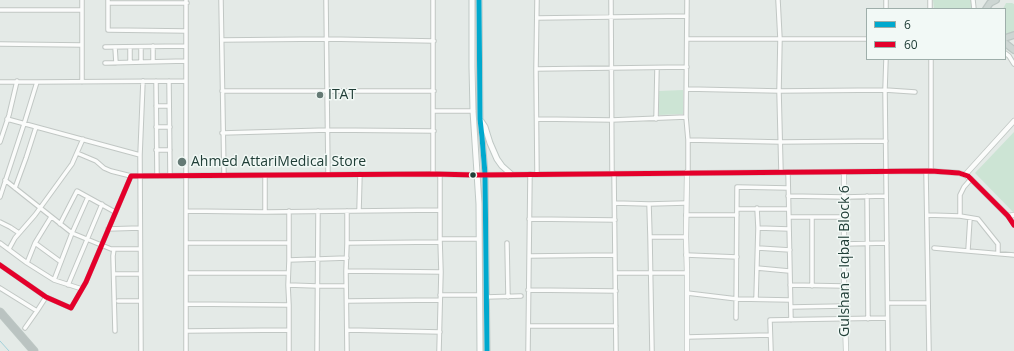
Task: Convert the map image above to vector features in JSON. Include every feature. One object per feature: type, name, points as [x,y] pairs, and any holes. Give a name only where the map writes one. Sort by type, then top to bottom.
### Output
[{"type":"highway","points":[[0,312],[34,351]]},
{"type":"main road","points":[[472,0],[473,111],[479,204],[480,351]]},
{"type":"main road","points":[[479,0],[480,119],[485,174],[487,351]]},
{"type":"main road","points":[[987,8],[990,3],[996,0]]},
{"type":"main road","points":[[1006,44],[1014,50]]},
{"type":"main road","points":[[480,119],[485,127],[497,159],[511,174]]},
{"type":"street","points":[[82,0],[82,82]]},
{"type":"street","points":[[221,0],[222,133],[224,175]]},
{"type":"street","points":[[326,0],[328,174]]},
{"type":"street","points":[[433,0],[434,174]]},
{"type":"street","points":[[537,0],[537,174]]},
{"type":"street","points":[[610,0],[613,173],[615,203],[616,351]]},
{"type":"street","points":[[687,0],[687,351]]},
{"type":"street","points":[[778,0],[780,39],[779,91],[781,172]]},
{"type":"street","points":[[186,30],[108,30],[108,2],[186,2],[187,175],[186,351]]},
{"type":"street","points":[[0,10],[82,10]]},
{"type":"street","points":[[537,18],[687,16]]},
{"type":"street","points":[[222,40],[327,39],[434,41]]},
{"type":"street","points":[[687,39],[866,39]]},
{"type":"street","points":[[0,44],[82,45]]},
{"type":"street","points":[[153,46],[153,62]]},
{"type":"street","points":[[105,48],[186,46]]},
{"type":"street","points":[[115,47],[116,63]]},
{"type":"street","points":[[130,47],[130,62]]},
{"type":"street","points":[[141,47],[141,62]]},
{"type":"street","points":[[1006,54],[1014,64]]},
{"type":"street","points":[[886,60],[888,351]]},
{"type":"street","points":[[928,351],[927,215],[931,60]]},
{"type":"street","points":[[105,63],[186,61]]},
{"type":"street","points":[[536,69],[687,67]]},
{"type":"street","points":[[656,119],[657,68]]},
{"type":"street","points":[[141,351],[140,155],[143,81]]},
{"type":"street","points":[[156,81],[156,176]]},
{"type":"street","points":[[169,81],[170,175]]},
{"type":"street","points":[[0,82],[186,81]]},
{"type":"street","points":[[0,142],[8,119],[17,82]]},
{"type":"street","points":[[0,197],[37,82]]},
{"type":"street","points":[[687,89],[779,91],[885,90],[915,92]]},
{"type":"street","points":[[222,91],[434,91]]},
{"type":"street","points":[[156,106],[169,106]]},
{"type":"street","points":[[434,111],[473,111]]},
{"type":"street","points":[[536,119],[612,120],[686,117]]},
{"type":"street","points":[[8,119],[140,155]]},
{"type":"street","points":[[965,175],[1014,121]]},
{"type":"street","points":[[15,188],[36,127]]},
{"type":"street","points":[[156,127],[170,127]]},
{"type":"street","points":[[222,133],[328,130],[434,131]]},
{"type":"street","points":[[9,249],[15,238],[40,208],[72,164],[83,139]]},
{"type":"street","points":[[688,140],[780,142],[886,141]]},
{"type":"street","points":[[156,150],[170,150]]},
{"type":"street","points":[[76,153],[96,161],[104,168],[111,171],[131,176],[328,174],[477,175],[886,171],[959,173],[971,179],[1008,216],[1014,225]]},
{"type":"street","points":[[788,172],[791,320]]},
{"type":"street","name":"Gulshan e Iqbal Block 6","points":[[844,172],[844,286],[846,351]]},
{"type":"street","points":[[359,211],[360,174]]},
{"type":"street","points":[[439,351],[441,272],[440,174]]},
{"type":"street","points":[[528,351],[530,174]]},
{"type":"street","points":[[265,175],[265,212]]},
{"type":"street","points":[[0,265],[46,297],[71,308],[86,282],[131,176]]},
{"type":"street","points":[[960,216],[960,195],[964,187],[971,179]]},
{"type":"street","points":[[5,180],[72,234],[111,249],[140,248]]},
{"type":"street","points":[[736,318],[737,187],[788,188]]},
{"type":"street","points":[[60,224],[77,191],[115,212]]},
{"type":"street","points":[[788,196],[886,196]]},
{"type":"street","points":[[867,196],[868,319]]},
{"type":"street","points":[[54,280],[88,197]]},
{"type":"street","points":[[615,203],[686,203]]},
{"type":"street","points":[[68,285],[102,204]]},
{"type":"street","points":[[649,204],[652,351]]},
{"type":"street","points":[[756,299],[758,248],[757,208]]},
{"type":"street","points":[[736,209],[788,209]]},
{"type":"street","points":[[186,211],[265,212],[440,210]]},
{"type":"street","points":[[289,211],[289,351]]},
{"type":"street","points":[[317,351],[318,211]]},
{"type":"street","points":[[347,211],[348,243],[346,286],[348,351]]},
{"type":"street","points":[[686,215],[737,215]]},
{"type":"street","points":[[927,215],[960,216],[978,219],[998,244],[998,253]]},
{"type":"street","points":[[1008,216],[1014,215]]},
{"type":"street","points":[[27,263],[35,243],[52,217]]},
{"type":"street","points":[[789,217],[845,217]]},
{"type":"street","points":[[812,217],[812,286]]},
{"type":"street","points":[[968,250],[970,218]]},
{"type":"street","points":[[529,219],[615,220]]},
{"type":"street","points":[[0,222],[19,233]]},
{"type":"street","points":[[108,229],[140,228]]},
{"type":"street","points":[[758,228],[789,229]]},
{"type":"street","points":[[650,237],[686,237]]},
{"type":"street","points":[[348,243],[479,239]]},
{"type":"street","points":[[0,243],[27,263],[54,280],[82,289]]},
{"type":"street","points":[[35,243],[61,262]]},
{"type":"street","points":[[186,243],[289,243]]},
{"type":"street","points":[[508,243],[508,297]]},
{"type":"street","points":[[844,244],[887,243]]},
{"type":"street","points":[[758,248],[790,250]]},
{"type":"street","points":[[934,248],[1014,255]]},
{"type":"street","points":[[114,249],[115,331]]},
{"type":"street","points":[[529,256],[615,255]]},
{"type":"street","points":[[686,255],[736,256]]},
{"type":"street","points":[[289,260],[347,258]]},
{"type":"street","points":[[757,268],[790,271]]},
{"type":"street","points":[[346,271],[441,272]]},
{"type":"street","points":[[187,273],[288,273]]},
{"type":"street","points":[[616,273],[687,273]]},
{"type":"street","points":[[114,274],[140,274]]},
{"type":"street","points":[[790,285],[844,286]]},
{"type":"street","points":[[288,286],[346,286]]},
{"type":"street","points":[[0,288],[37,311]]},
{"type":"street","points":[[528,290],[616,291]]},
{"type":"street","points":[[687,293],[737,299],[790,300]]},
{"type":"street","points":[[347,300],[440,298],[479,295]]},
{"type":"street","points":[[486,298],[521,296]]},
{"type":"street","points":[[25,328],[46,297]]},
{"type":"street","points":[[118,301],[140,302]]},
{"type":"street","points":[[888,303],[928,304]]},
{"type":"street","points":[[186,304],[289,304]]},
{"type":"street","points":[[791,307],[845,306]]},
{"type":"street","points":[[771,351],[770,320],[887,318]]},
{"type":"street","points":[[529,326],[616,326]]},
{"type":"street","points":[[186,331],[290,330]]},
{"type":"street","points":[[347,330],[440,332]]},
{"type":"street","points":[[687,337],[770,335]]},
{"type":"green space","points":[[933,0],[971,0],[971,8],[934,8]]},
{"type":"green space","points":[[1006,3],[1012,3],[1014,4],[1014,33],[1006,35],[1006,8],[1004,8]]},
{"type":"green space","points":[[683,90],[683,114],[659,115],[659,91]]},
{"type":"green space","points":[[1014,132],[1014,213],[975,173]]},
{"type":"waterway","points":[[0,341],[9,351]]},
{"type":"transit line","name":"6","points":[[479,0],[480,119],[485,174],[487,351]]},
{"type":"transit line","name":"60","points":[[0,265],[46,297],[71,308],[86,282],[131,176],[931,171],[959,173],[968,176],[1008,216],[1014,225]]},
{"type":"place","name":"ITAT","points":[[320,95]]},
{"type":"place","name":"Ahmed AttariMedical Store","points":[[182,162]]}]
